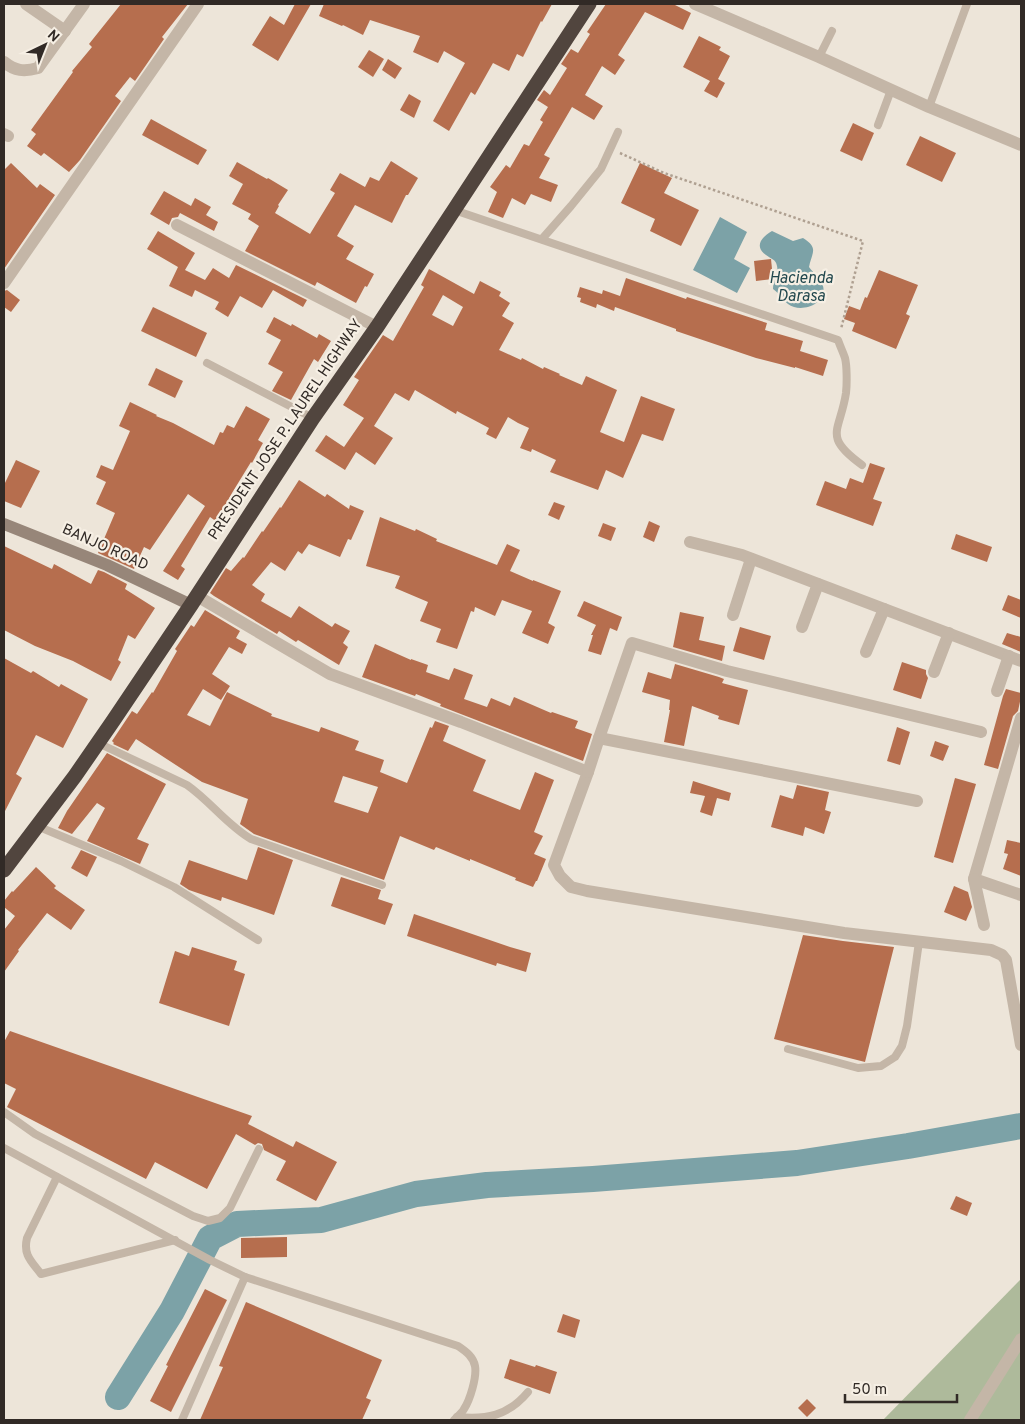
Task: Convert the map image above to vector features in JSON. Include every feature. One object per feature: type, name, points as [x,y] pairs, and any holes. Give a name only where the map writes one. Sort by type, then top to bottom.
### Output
[{"type":"highway","name":"PRESIDENT JOSE P. LAUREL HIGHWAY","points":[[4,870],[98,743],[194,601],[313,418],[454,210],[589,4]]},
{"type":"street","points":[[26,4],[65,31]]},
{"type":"street","points":[[4,62],[13,69],[26,71],[38,68],[84,4]]},
{"type":"street","points":[[4,283],[198,4]]},
{"type":"street","points":[[695,4],[929,107],[1021,145]]},
{"type":"street","points":[[177,225],[376,327]]},
{"type":"street","name":"BANJO ROAD","points":[[4,524],[194,601]]},
{"type":"street","points":[[690,542],[751,559],[1015,659],[997,691]]},
{"type":"street","points":[[732,615],[751,559]]},
{"type":"street","points":[[802,627],[818,584]]},
{"type":"street","points":[[194,601],[330,674],[461,722],[588,772]]},
{"type":"street","points":[[866,652],[884,609]]},
{"type":"street","points":[[934,672],[949,633]]},
{"type":"street","points":[[980,732],[727,671],[632,643],[554,865],[560,876],[571,887],[597,893],[844,933],[991,950],[1002,955],[1006,960],[1021,1045]]},
{"type":"street","points":[[984,925],[974,879],[1018,741],[1021,718]]},
{"type":"street","points":[[599,738],[917,801]]},
{"type":"street","points":[[974,879],[1021,896]]},
{"type":"street","points":[[970,1420],[1021,1339]]},
{"type":"lane","points":[[929,107],[967,4]]},
{"type":"lane","points":[[819,57],[832,30]]},
{"type":"lane","points":[[878,125],[891,90]]},
{"type":"lane","points":[[542,239],[601,169],[618,132]]},
{"type":"lane","points":[[454,210],[838,340],[845,359],[846,392],[836,431],[838,443],[848,455],[862,465]]},
{"type":"lane","points":[[207,362],[313,418]]},
{"type":"lane","points":[[98,743],[187,785],[239,832],[251,839],[382,885]]},
{"type":"lane","points":[[37,826],[121,861],[174,887],[258,940]]},
{"type":"lane","points":[[788,1048],[858,1068],[881,1066],[895,1057],[902,1046],[907,1026],[919,942]]},
{"type":"lane","points":[[4,1112],[35,1134],[193,1216],[208,1221],[220,1218],[230,1208],[260,1148]]},
{"type":"lane","points":[[4,1148],[210,1260],[246,1277],[458,1346],[469,1353],[475,1366],[470,1398],[464,1409],[455,1419]]},
{"type":"lane","points":[[57,1177],[27,1238],[25,1249],[41,1274],[175,1240]]},
{"type":"lane","points":[[182,1420],[246,1277]]},
{"type":"lane","points":[[455,1419],[475,1419],[493,1416],[521,1401],[528,1392]]},
{"type":"path","points":[[610,149],[664,173],[863,241],[838,340]]},
{"type":"green space","points":[[1021,1279],[1021,1420],[883,1420]]},
{"type":"water","name":"Hacienda Darasa","points":[[720,217],[747,232],[734,259],[750,268],[737,293],[693,270]]},
{"type":"water","name":"Hacienda Darasa","points":[[772,231],[793,241],[803,238],[813,248],[809,267],[821,280],[823,286],[822,297],[815,304],[805,308],[791,306],[773,289],[777,272],[776,264],[760,248],[763,238]]},
{"type":"building","points":[[121,4],[188,4],[162,37],[164,39],[135,81],[130,77],[115,96],[121,101],[80,160],[69,172],[44,153],[41,156],[27,146],[36,134],[31,130],[72,71],[92,47],[89,44]]},
{"type":"building","points":[[295,4],[311,4],[278,61],[252,45],[270,16],[284,25]]},
{"type":"building","points":[[324,4],[552,4],[523,57],[517,54],[509,71],[493,63],[475,95],[471,92],[449,131],[433,121],[465,63],[444,51],[438,63],[413,52],[420,36],[370,20],[363,35],[319,16]]},
{"type":"building","points":[[606,4],[673,4],[691,13],[683,30],[645,12],[618,55],[625,60],[615,75],[602,66],[585,95],[603,106],[594,120],[572,107],[544,155],[550,158],[539,178],[558,185],[551,202],[531,194],[525,205],[512,198],[503,218],[488,212],[497,192],[490,187],[506,165],[510,168],[524,144],[529,146],[543,122],[540,120],[548,107],[537,100],[544,90],[550,95],[567,68],[561,64],[571,49],[578,53],[590,34],[587,32]]},
{"type":"building","points":[[699,36],[721,47],[719,50],[730,56],[718,79],[725,83],[717,98],[704,91],[710,81],[683,67]]},
{"type":"building","points":[[369,50],[384,59],[373,77],[358,67]]},
{"type":"building","points":[[388,59],[402,68],[395,79],[382,70]]},
{"type":"building","points":[[409,94],[421,101],[414,118],[400,110]]},
{"type":"building","points":[[151,119],[207,150],[198,165],[142,135]]},
{"type":"building","points":[[853,123],[874,133],[862,161],[840,151]]},
{"type":"building","points":[[920,136],[956,153],[942,182],[906,165]]},
{"type":"building","points":[[391,161],[418,178],[408,195],[406,195],[392,223],[355,205],[337,236],[354,246],[346,259],[374,274],[356,303],[317,282],[315,286],[245,251],[259,226],[248,219],[251,214],[232,204],[243,184],[229,176],[237,162],[288,190],[275,213],[310,234],[335,193],[330,190],[340,173],[365,187],[370,177],[379,181]]},
{"type":"building","points":[[11,163],[37,188],[40,184],[55,195],[4,269],[4,170]]},
{"type":"building","points":[[640,163],[672,178],[664,193],[699,210],[681,246],[650,231],[655,219],[621,203]]},
{"type":"building","points":[[164,191],[191,206],[195,198],[211,207],[206,215],[218,222],[214,231],[180,213],[178,217],[172,218],[169,225],[150,214]]},
{"type":"building","points":[[158,231],[195,253],[185,270],[205,280],[213,268],[229,278],[236,265],[307,300],[303,307],[273,290],[262,308],[240,296],[228,317],[215,309],[219,302],[195,290],[192,297],[169,286],[178,267],[147,249]]},
{"type":"building","points":[[771,259],[773,279],[756,281],[754,261]]},
{"type":"building","points":[[429,269],[474,294],[480,281],[501,292],[499,296],[510,303],[502,316],[514,323],[499,350],[521,360],[522,358],[543,369],[544,367],[582,385],[586,376],[617,390],[600,432],[624,442],[641,396],[675,409],[663,441],[642,434],[623,478],[606,470],[598,490],[550,472],[556,460],[532,449],[531,452],[520,448],[529,428],[508,417],[496,439],[486,434],[489,428],[457,411],[456,414],[415,390],[409,401],[395,393],[374,426],[393,438],[375,465],[356,452],[345,470],[315,451],[326,435],[344,447],[364,418],[343,405],[359,380],[354,377],[383,335],[393,341],[424,287],[421,285]],"holes":[[[443,295],[463,307],[453,326],[432,315]]]},
{"type":"building","points":[[879,270],[918,285],[906,314],[910,316],[896,349],[852,331],[855,323],[844,319],[849,306],[860,310]]},
{"type":"building","points":[[626,278],[686,299],[687,297],[767,323],[765,330],[803,341],[800,351],[828,360],[823,376],[756,358],[676,331],[676,329],[615,307],[614,311],[597,304],[596,308],[580,302],[581,298],[577,297],[580,287],[602,294],[603,290],[620,296]]},
{"type":"building","points":[[7,290],[20,300],[11,312],[4,307],[4,291]]},
{"type":"building","points":[[153,307],[207,333],[196,357],[141,331]]},
{"type":"building","points":[[274,317],[291,326],[292,324],[317,338],[319,334],[331,341],[318,362],[314,359],[291,400],[272,391],[283,372],[268,364],[281,340],[266,332]]},
{"type":"building","points":[[156,368],[183,381],[175,398],[148,385]]},
{"type":"building","points":[[130,402],[214,445],[220,432],[223,433],[227,425],[234,428],[246,406],[270,419],[258,440],[263,443],[232,493],[225,507],[227,508],[217,522],[210,517],[181,566],[185,569],[178,580],[163,571],[205,506],[188,494],[150,550],[144,547],[134,569],[98,553],[115,513],[96,504],[106,482],[96,477],[101,465],[113,470],[130,431],[119,426]]},
{"type":"building","points":[[16,460],[40,471],[21,508],[4,501],[4,485]]},
{"type":"building","points":[[870,463],[885,468],[873,499],[882,502],[873,526],[816,505],[825,481],[846,489],[850,478],[863,483]]},
{"type":"building","points":[[299,480],[325,497],[327,494],[349,509],[350,505],[364,511],[351,540],[348,539],[340,557],[309,544],[302,554],[298,551],[285,571],[271,562],[252,585],[265,594],[261,601],[291,618],[299,606],[332,627],[335,623],[350,631],[343,643],[348,647],[339,665],[298,640],[296,642],[279,631],[277,634],[210,593],[226,568],[231,571],[244,558]]},
{"type":"building","points":[[554,502],[565,506],[559,520],[548,515]]},
{"type":"building","points":[[380,517],[415,531],[416,529],[437,539],[436,541],[497,565],[507,544],[520,550],[510,571],[561,591],[548,623],[555,627],[548,644],[522,633],[532,611],[502,600],[495,616],[475,607],[474,612],[471,611],[457,649],[436,642],[441,629],[420,621],[428,602],[395,588],[400,576],[366,566]]},
{"type":"building","points":[[649,521],[660,526],[654,542],[643,537]]},
{"type":"building","points":[[603,523],[616,528],[611,541],[598,536]]},
{"type":"building","points":[[956,534],[992,547],[987,562],[951,549]]},
{"type":"building","points":[[4,546],[52,569],[54,564],[91,584],[98,570],[104,572],[127,584],[125,589],[155,608],[135,639],[128,635],[118,660],[121,662],[111,681],[73,661],[35,646],[4,630]]},
{"type":"building","points":[[1008,595],[1021,600],[1021,618],[1002,610]]},
{"type":"building","points":[[584,601],[622,617],[617,631],[610,628],[601,655],[588,651],[593,635],[591,635],[596,625],[577,616]]},
{"type":"building","points":[[205,610],[240,631],[236,638],[247,644],[242,654],[229,647],[212,674],[230,686],[221,700],[203,689],[187,715],[210,726],[227,692],[272,714],[271,716],[319,732],[321,727],[359,741],[355,750],[384,760],[380,772],[407,783],[430,727],[432,728],[435,721],[449,726],[443,741],[486,760],[473,791],[520,810],[535,772],[554,780],[534,832],[543,836],[534,854],[546,859],[533,887],[470,859],[470,861],[436,847],[434,850],[400,836],[384,880],[254,834],[240,824],[248,799],[202,782],[136,739],[128,751],[113,744],[112,741],[132,711],[137,714],[153,693],[177,651],[175,649],[191,625],[194,627]],"holes":[[[343,776],[378,787],[368,813],[334,802]]]},
{"type":"building","points":[[680,612],[704,617],[699,640],[725,646],[722,661],[673,647]]},
{"type":"building","points":[[740,627],[771,636],[764,660],[733,651]]},
{"type":"building","points":[[1007,633],[1021,637],[1021,652],[1002,644]]},
{"type":"building","points":[[375,644],[411,660],[428,665],[426,672],[449,680],[454,668],[473,675],[464,699],[487,707],[491,698],[510,706],[514,697],[551,713],[578,721],[575,728],[592,734],[583,761],[440,706],[441,704],[416,694],[415,696],[362,677]]},
{"type":"building","points":[[4,658],[31,673],[33,671],[59,687],[61,684],[88,699],[63,748],[36,735],[16,774],[22,778],[4,813]]},
{"type":"building","points":[[902,662],[926,670],[928,678],[921,699],[893,690]]},
{"type":"building","points":[[675,664],[719,677],[724,679],[722,683],[748,690],[739,725],[718,719],[719,716],[692,706],[684,746],[664,742],[670,700],[642,692],[648,672],[671,679]]},
{"type":"building","points":[[1006,689],[1021,693],[1021,697],[1018,711],[1013,716],[998,769],[984,765]]},
{"type":"building","points":[[897,727],[910,732],[900,765],[887,761]]},
{"type":"building","points":[[935,741],[949,746],[943,761],[930,756]]},
{"type":"building","points":[[107,753],[166,784],[137,839],[149,844],[140,864],[87,841],[105,808],[97,803],[72,834],[58,828],[67,811]]},
{"type":"building","points":[[955,778],[976,784],[953,863],[934,857]]},
{"type":"building","points":[[693,781],[731,793],[729,801],[717,798],[712,816],[700,812],[705,796],[690,793]]},
{"type":"building","points":[[797,785],[829,792],[825,810],[831,812],[824,834],[805,827],[803,836],[771,827],[780,795],[793,799]]},
{"type":"building","points":[[1007,840],[1021,843],[1021,876],[1003,869],[1008,854],[1004,853]]},
{"type":"building","points":[[258,847],[293,860],[274,915],[222,897],[221,901],[189,890],[180,884],[189,860],[247,880]]},
{"type":"building","points":[[81,850],[97,857],[87,877],[71,868]]},
{"type":"building","points":[[36,867],[56,886],[54,888],[85,910],[71,930],[47,913],[18,950],[4,972],[4,930],[15,916],[4,907],[4,901]]},
{"type":"building","points":[[341,877],[381,890],[378,899],[393,904],[385,925],[331,906]]},
{"type":"building","points":[[954,886],[968,892],[972,907],[966,921],[944,912]]},
{"type":"building","points":[[414,914],[531,953],[526,972],[497,963],[496,966],[407,936]]},
{"type":"building","points":[[803,935],[894,947],[865,1062],[774,1039]]},
{"type":"building","points":[[192,947],[237,961],[234,970],[245,974],[229,1026],[159,1003],[175,951],[189,956]]},
{"type":"building","points":[[10,1031],[252,1116],[248,1124],[293,1147],[296,1141],[337,1162],[316,1201],[276,1180],[286,1161],[264,1150],[262,1144],[258,1143],[255,1145],[236,1134],[207,1189],[155,1162],[146,1179],[7,1107],[16,1089],[4,1083],[4,1042]]},
{"type":"building","points":[[956,1196],[972,1203],[967,1216],[950,1209]]},
{"type":"building","points":[[287,1237],[287,1257],[241,1258],[241,1238]]},
{"type":"building","points":[[205,1289],[227,1300],[171,1412],[150,1401],[168,1366],[166,1365]]},
{"type":"building","points":[[246,1302],[382,1360],[366,1398],[371,1400],[362,1420],[200,1420],[223,1367],[219,1366]]},
{"type":"building","points":[[563,1314],[580,1320],[575,1338],[557,1332]]},
{"type":"building","points":[[510,1359],[557,1372],[550,1394],[504,1378]]},
{"type":"building","points":[[807,1399],[816,1408],[807,1417],[798,1408]]},
{"type":"waterway","points":[[118,1397],[172,1311],[210,1238],[237,1224],[321,1220],[416,1194],[487,1185],[593,1179],[797,1163],[1021,1126]]}]
